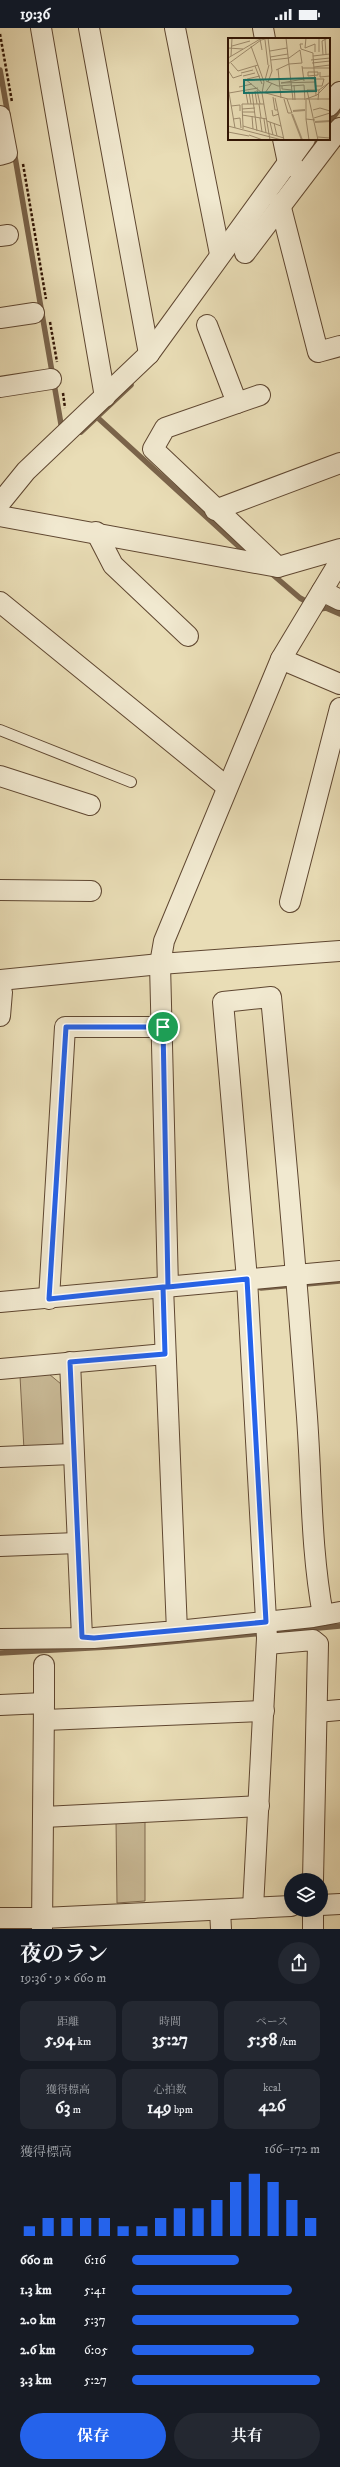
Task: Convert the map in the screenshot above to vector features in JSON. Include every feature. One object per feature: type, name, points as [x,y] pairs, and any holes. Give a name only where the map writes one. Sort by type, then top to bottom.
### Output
[{"type":"street","points":[[41,28],[105,397]]},
{"type":"street","points":[[89,28],[149,354]]},
{"type":"street","points":[[174,28],[220,254]]},
{"type":"street","points":[[263,28],[265,38]]},
{"type":"street","points":[[330,105],[340,92]]},
{"type":"street","points":[[0,155],[7,154],[6,110]]},
{"type":"street","points":[[330,137],[340,128]]},
{"type":"street","points":[[283,140],[295,168]]},
{"type":"street","points":[[245,253],[280,204],[305,140]]},
{"type":"street","points":[[326,140],[295,168],[220,254],[149,354],[26,471],[3,516],[278,566],[340,549]]},
{"type":"street","points":[[280,204],[318,352],[340,346]]},
{"type":"street","points":[[0,318],[43,311]]},
{"type":"street","points":[[207,325],[237,403]]},
{"type":"street","points":[[0,387],[57,380]]},
{"type":"street","points":[[260,395],[165,428],[153,450],[215,510],[278,566]]},
{"type":"street","points":[[215,510],[340,464]]},
{"type":"street","points":[[96,532],[113,565],[188,636]]},
{"type":"street","points":[[177,1631],[165,1354],[163,1027],[160,964],[164,941],[281,659],[340,561]]},
{"type":"street","points":[[316,600],[340,600]]},
{"type":"street","points":[[0,602],[227,787]]},
{"type":"street","points":[[281,659],[340,684]]},
{"type":"street","points":[[290,902],[340,708]]},
{"type":"street","points":[[0,776],[90,805]]},
{"type":"street","points":[[0,890],[91,891]]},
{"type":"street","points":[[0,1016],[1,986],[160,964],[340,951]]},
{"type":"street","points":[[253,1908],[267,1633],[247,1287],[223,1002],[271,997],[297,1282],[308,1432],[316,1578],[332,1613],[267,1633]]},
{"type":"street","points":[[49,1299],[66,1027],[163,1027]]},
{"type":"street","points":[[0,1302],[247,1287],[297,1282],[340,1270]]},
{"type":"street","points":[[0,1369],[165,1354]]},
{"type":"street","points":[[70,1362],[72,1454],[82,1637]]},
{"type":"street","points":[[0,1456],[72,1454]]},
{"type":"street","points":[[0,1546],[77,1543]]},
{"type":"street","points":[[0,1639],[94,1638],[177,1631],[267,1633],[313,1640],[318,1644],[313,1873]]},
{"type":"street","points":[[42,1923],[44,1665]]},
{"type":"street","points":[[0,1705],[44,1711],[264,1711]]},
{"type":"street","points":[[317,1712],[340,1710]]},
{"type":"street","points":[[44,1817],[259,1806]]},
{"type":"street","points":[[328,1905],[340,1904]]},
{"type":"street","points":[[0,1918],[42,1923],[221,1920],[253,1908],[284,1906]]},
{"type":"street","points":[[313,1917],[313,1929]]},
{"type":"lane","points":[[0,730],[131,782]]},
{"type":"path","points":[[0,34],[6,110]]},
{"type":"path","points":[[22,158],[43,311],[66,434]]},
{"type":"shaded area","points":[[49,1374],[61,1384],[63,1443],[60,1449],[24,1450],[20,1376]]},
{"type":"shaded area","points":[[145,1818],[145,1901],[117,1903],[116,1820]]},
{"type":"waterway","points":[[0,70],[8,115]]},
{"type":"waterway","points":[[330,122],[340,108]]},
{"type":"waterway","points":[[310,148],[316,140]]},
{"type":"waterway","points":[[14,151],[62,430]]},
{"type":"waterway","points":[[81,432],[131,385]]},
{"type":"waterway","points":[[98,418],[247,554]]},
{"type":"waterway","points":[[272,574],[300,598],[320,609],[326,608],[340,614]]},
{"type":"waterway","points":[[261,1288],[340,1281]]},
{"type":"waterway","points":[[0,1653],[125,1646],[340,1626]]},
{"type":"route","points":[[163,1027],[66,1027],[49,1299],[163,1287],[168,1287],[247,1279],[266,1622],[94,1638],[82,1637],[72,1454],[70,1362],[165,1354],[163,1287],[168,1287],[163,1027]]}]
